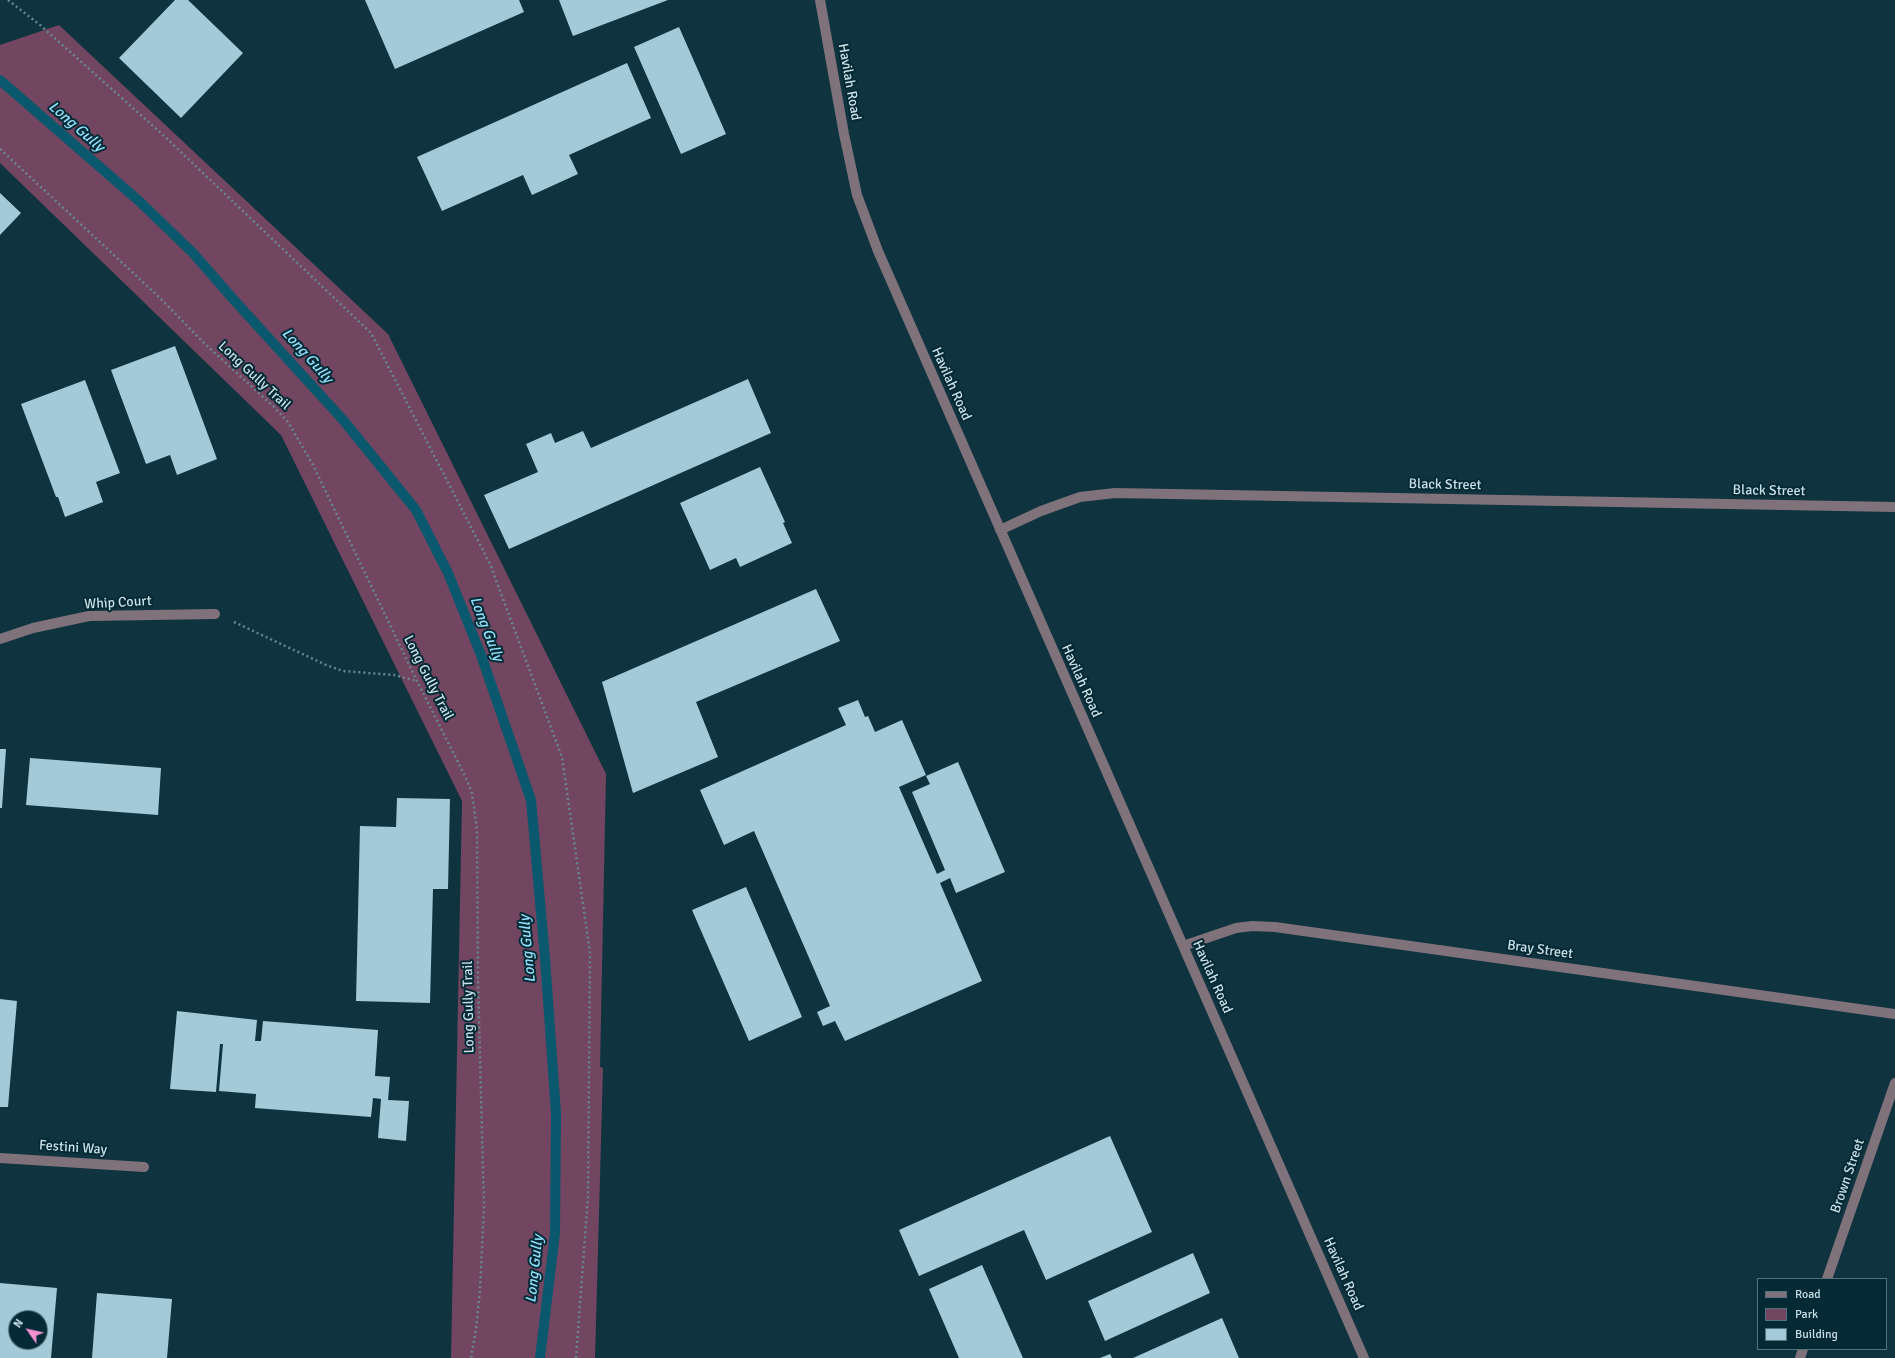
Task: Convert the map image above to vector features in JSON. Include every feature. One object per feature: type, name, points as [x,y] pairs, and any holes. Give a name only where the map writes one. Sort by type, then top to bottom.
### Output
[{"type":"street","name":"Havilah Road","points":[[820,0],[844,134],[857,196],[878,251],[1364,1358]]},
{"type":"street","name":"Black Street","points":[[1000,530],[1041,510],[1080,497],[1115,493],[1895,507]]},
{"type":"street","name":"Whip Court","points":[[0,639],[33,628],[89,616],[215,614]]},
{"type":"street","name":"Bray Street","points":[[1183,946],[1236,928],[1252,926],[1275,927],[1895,1014]]},
{"type":"street","name":"Brown Street","points":[[1827,1278],[1895,1083]]},
{"type":"street","name":"Festini Way","points":[[0,1158],[144,1167]]},
{"type":"path","points":[[8,0],[40,25],[162,134],[371,333],[490,564],[562,757],[590,953],[588,1196],[576,1358]]},
{"type":"path","name":"Long Gully Trail","points":[[0,149],[165,303],[204,343],[273,406],[288,422],[313,465],[417,681],[465,776],[472,794],[477,830],[478,982],[484,1207],[480,1290],[476,1329],[470,1358]]},
{"type":"path","points":[[215,614],[326,665],[344,671],[394,675],[417,681]]},
{"type":"green space","points":[[59,25],[388,334],[606,774],[600,1067],[603,1068],[595,1358],[451,1358],[462,801],[281,435],[0,163],[0,45]]},
{"type":"building","points":[[175,0],[188,0],[243,53],[181,118],[119,58]]},
{"type":"building","points":[[365,0],[519,0],[524,12],[395,69]]},
{"type":"building","points":[[559,0],[668,0],[573,36]]},
{"type":"building","points":[[679,27],[726,134],[681,154],[634,47]]},
{"type":"building","points":[[627,63],[651,118],[569,155],[578,174],[532,195],[523,175],[442,211],[417,157]]},
{"type":"building","points":[[0,193],[21,213],[0,235]]},
{"type":"building","points":[[175,346],[217,459],[177,475],[170,455],[146,464],[111,370]]},
{"type":"building","points":[[748,379],[771,433],[509,549],[484,495],[538,472],[526,444],[551,433],[555,443],[583,431],[591,448]]},
{"type":"building","points":[[85,380],[120,473],[96,482],[103,502],[65,517],[21,404]]},
{"type":"building","points":[[760,467],[785,522],[783,523],[792,543],[740,567],[736,558],[710,570],[680,503]]},
{"type":"building","points":[[816,589],[840,641],[696,702],[718,757],[633,793],[602,682]]},
{"type":"building","points":[[858,700],[865,717],[868,716],[875,732],[902,720],[926,775],[899,787],[937,874],[945,870],[912,792],[930,784],[926,776],[958,762],[1005,872],[956,893],[950,878],[940,883],[982,981],[845,1041],[835,1021],[823,1026],[817,1012],[830,1006],[754,831],[724,845],[700,790],[846,725],[838,708]]},
{"type":"building","points":[[0,749],[6,749],[2,808],[0,808]]},
{"type":"building","points":[[30,758],[161,768],[158,815],[26,805]]},
{"type":"building","points":[[397,798],[450,799],[448,889],[433,889],[430,1003],[356,1001],[360,826],[396,827]]},
{"type":"building","points":[[746,887],[802,1017],[749,1041],[692,910]]},
{"type":"building","points":[[0,999],[17,1001],[8,1107],[0,1107]]},
{"type":"building","points":[[177,1011],[257,1020],[255,1041],[261,1041],[263,1021],[378,1030],[375,1076],[390,1077],[388,1100],[409,1101],[406,1141],[378,1138],[381,1099],[373,1098],[371,1117],[255,1108],[256,1094],[219,1091],[223,1044],[220,1044],[216,1092],[170,1089]]},
{"type":"building","points":[[1110,1136],[1152,1232],[1046,1280],[1024,1230],[919,1276],[899,1230]]},
{"type":"building","points":[[1193,1253],[1210,1293],[1105,1341],[1088,1301]]},
{"type":"building","points":[[982,1265],[1023,1358],[959,1358],[929,1289]]},
{"type":"building","points":[[0,1283],[57,1288],[51,1358],[0,1358]]},
{"type":"building","points":[[97,1293],[172,1299],[167,1358],[92,1358]]},
{"type":"building","points":[[1222,1318],[1239,1358],[1133,1358]]},
{"type":"building","points":[[1110,1354],[1112,1358],[1100,1358]]},
{"type":"waterway","name":"Long Gully","points":[[0,80],[139,201],[193,253],[344,421],[416,510],[448,573],[481,655],[531,800],[545,958],[556,1113],[555,1233],[540,1358]]}]
